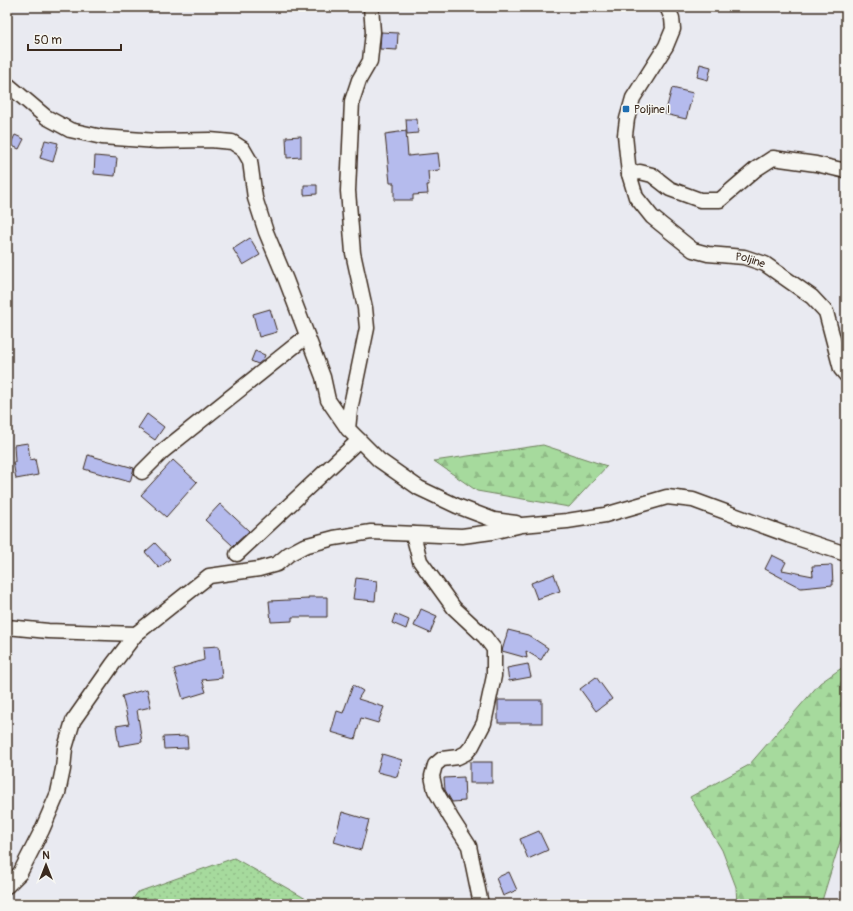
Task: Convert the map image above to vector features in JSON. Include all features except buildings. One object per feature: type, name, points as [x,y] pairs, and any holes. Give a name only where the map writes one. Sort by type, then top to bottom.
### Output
[{"type":"street","points":[[348,429],[350,410],[367,328],[365,308],[354,253],[348,191],[352,101],[359,80],[370,61],[373,32],[371,7]]},
{"type":"street","name":"Poljine","points":[[667,7],[672,18],[673,29],[666,46],[632,98],[626,120],[625,135],[629,174],[636,197],[652,217],[693,250],[708,254],[744,257],[765,264],[812,297],[826,312],[841,369],[846,375]]},
{"type":"street","points":[[7,84],[46,117],[70,130],[110,138],[157,141],[210,140],[232,142],[243,149],[250,161],[255,198],[266,232],[323,376],[328,400],[348,429],[379,460],[419,488],[457,506],[494,520],[522,525]]},
{"type":"street","points":[[629,174],[640,172],[652,175],[670,189],[700,200],[720,200],[756,169],[773,158],[816,164],[846,171]]},
{"type":"street","points":[[142,472],[163,451],[307,336]]},
{"type":"street","points":[[237,554],[359,440]]},
{"type":"street","points":[[7,886],[20,873],[42,830],[58,793],[63,769],[65,748],[73,721],[136,634],[209,576],[259,569],[277,564],[289,554],[304,546],[334,538],[371,532],[462,536],[492,532],[522,525],[604,516],[667,497],[693,500],[788,535],[846,554]]},
{"type":"street","points":[[413,534],[420,560],[454,608],[485,637],[494,649],[494,676],[484,724],[472,746],[466,753],[458,757],[442,759],[435,765],[432,776],[435,790],[469,846],[481,904]]},
{"type":"street","points":[[7,627],[48,631],[136,634]]},
{"type":"green space","points":[[543,445],[607,466],[569,507],[477,491],[434,461]]},
{"type":"green space","points":[[846,665],[846,822],[821,904],[737,904],[736,887],[722,850],[690,797],[749,765],[820,683]]},
{"type":"green space","points":[[234,858],[315,904],[129,904],[138,892]]},
{"type":"place","name":"Poljine I","points":[[626,109]]}]
